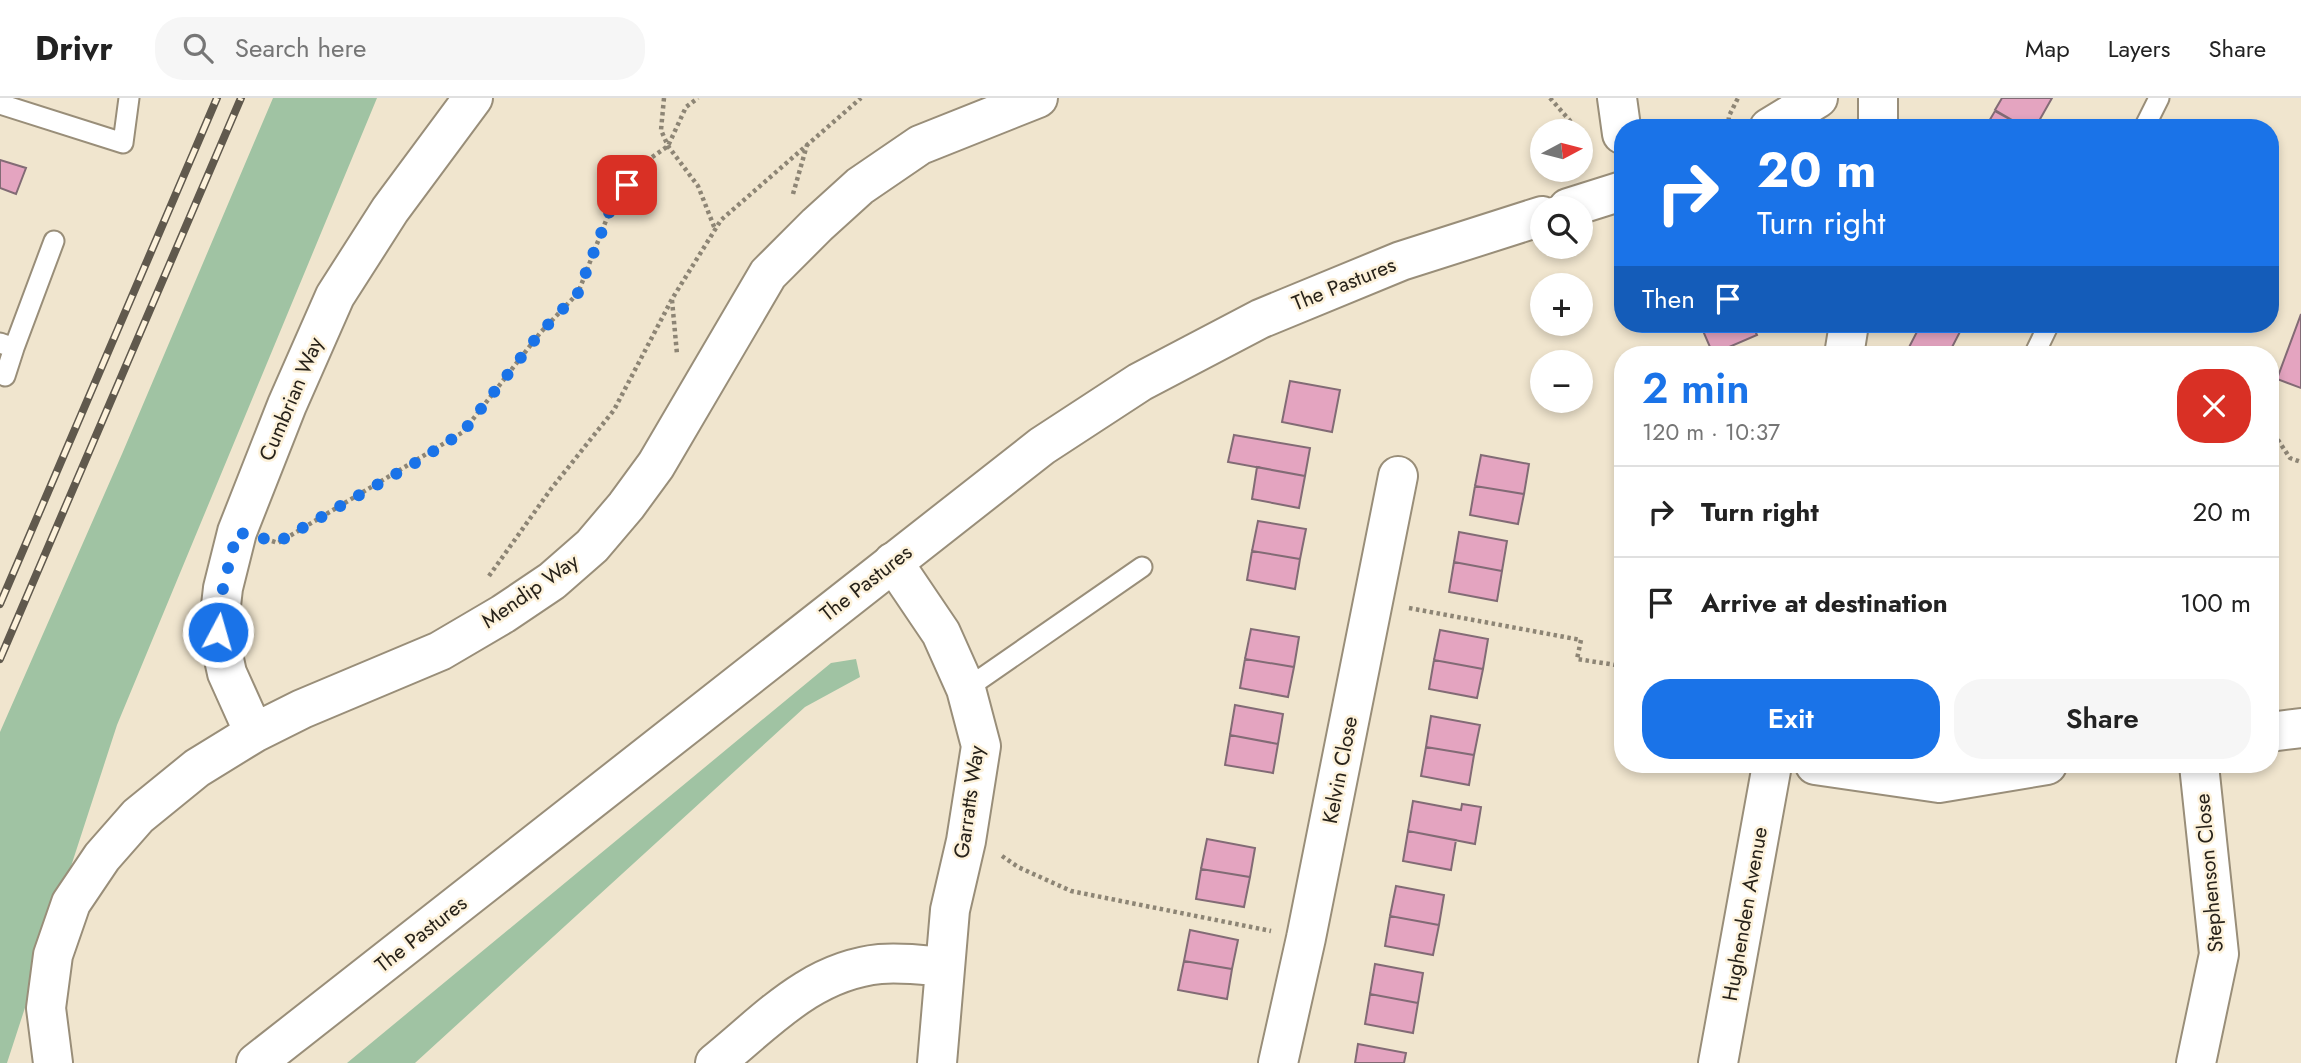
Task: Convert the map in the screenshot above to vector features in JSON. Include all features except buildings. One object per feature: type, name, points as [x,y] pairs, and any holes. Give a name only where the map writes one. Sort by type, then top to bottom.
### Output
[{"type":"street","name":"Cumbrian Way","points":[[254,733],[227,673],[218,632],[223,588],[237,532],[287,405],[335,296],[390,210],[473,98]]},
{"type":"street","name":"Mendip Way","points":[[53,1063],[46,1008],[52,955],[71,903],[102,857],[138,816],[197,768],[254,733],[302,709],[440,651],[552,581],[592,546],[626,506],[656,465],[768,274],[817,225],[860,186],[920,145],[1038,98]]},
{"type":"street","points":[[1617,98],[1620,119]]},
{"type":"street","points":[[1784,119],[1818,98]]},
{"type":"street","points":[[1878,98],[1878,119]]},
{"type":"street","points":[[1593,200],[1614,193]]},
{"type":"street","name":"The Pastures","points":[[256,1063],[1042,446],[1140,382],[1260,319],[1401,261],[1530,220]]},
{"type":"street","name":"Kelvin Close","points":[[1278,1063],[1306,938],[1398,476]]},
{"type":"street","name":"Garratts Way","points":[[893,562],[941,632],[966,689],[981,746],[966,841],[950,909],[937,1063]]},
{"type":"street","points":[[2279,731],[2301,728]]},
{"type":"street","name":"Hughenden Avenue","points":[[1718,1063],[1771,773]]},
{"type":"street","points":[[1870,773],[1939,783],[1999,773]]},
{"type":"street","name":"Stephenson Close","points":[[2196,1063],[2219,954],[2200,773]]},
{"type":"street","points":[[715,1063],[784,1004],[815,983],[844,972],[878,964],[904,963],[945,967]]},
{"type":"lane","points":[[0,104],[123,143],[129,98]]},
{"type":"lane","points":[[2148,119],[2158,98]]},
{"type":"lane","points":[[5,376],[7,346],[54,241]]},
{"type":"lane","points":[[966,689],[1142,567]]},
{"type":"path","points":[[664,98],[661,130],[668,146],[698,186],[715,230]]},
{"type":"path","points":[[237,532],[278,542],[463,432],[540,333],[578,293],[612,205],[641,165],[668,146],[686,107],[698,98]]},
{"type":"path","points":[[503,614],[485,582],[551,489],[614,410],[672,299],[721,220],[862,98]]},
{"type":"path","points":[[1550,98],[1568,119]]},
{"type":"path","points":[[2279,442],[2290,458],[2301,462]]},
{"type":"path","points":[[1373,601],[1581,640],[1577,659],[1614,665]]},
{"type":"path","points":[[1018,867],[1071,891],[1269,930]]},
{"type":"green space","points":[[273,98],[377,98],[117,725],[7,1063],[0,1063],[0,732],[122,454]]},
{"type":"green space","points":[[856,659],[860,677],[805,707],[415,1063],[347,1063],[831,663]]},
{"type":"railway","points":[[0,604],[217,98]]},
{"type":"railway","points":[[0,659],[241,98]]},
{"type":"route","points":[[218,632],[223,588],[237,532],[278,542],[463,432],[540,333],[578,293],[612,205],[627,185]]}]
